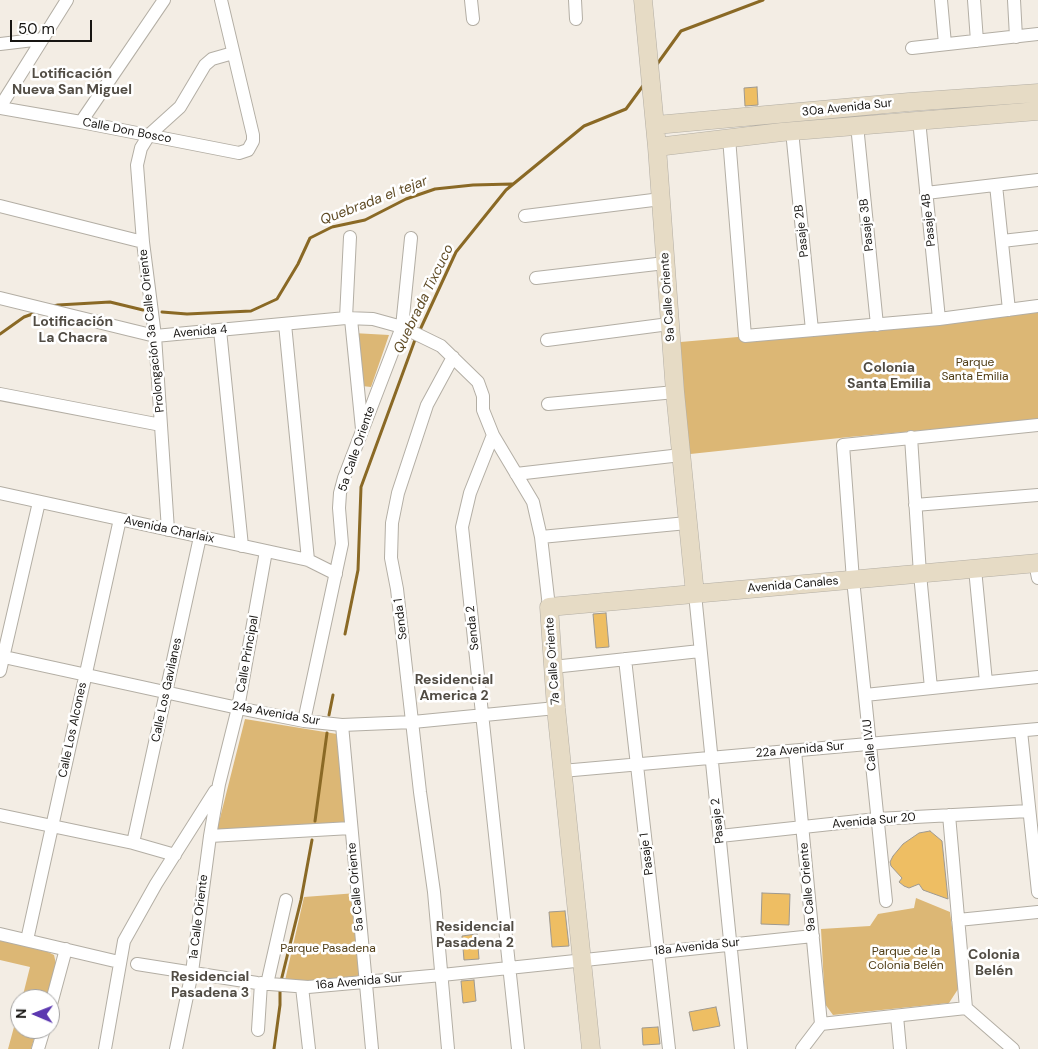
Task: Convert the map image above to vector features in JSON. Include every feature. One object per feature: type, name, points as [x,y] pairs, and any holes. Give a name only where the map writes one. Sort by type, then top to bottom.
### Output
[{"type":"street","points":[[0,108],[67,0]]},
{"type":"street","points":[[81,122],[164,0]]},
{"type":"street","points":[[148,135],[180,107],[205,65],[212,59],[233,53],[220,0]]},
{"type":"street","points":[[471,0],[473,19]]},
{"type":"street","points":[[575,0],[576,18]]},
{"type":"street","name":"9a Calle Oriente","points":[[643,0],[656,125],[675,392],[695,594]]},
{"type":"street","points":[[941,0],[945,44]]},
{"type":"street","points":[[974,0],[977,41]]},
{"type":"street","points":[[1014,0],[1016,37]]},
{"type":"street","points":[[912,48],[1038,34]]},
{"type":"street","points":[[0,44],[42,38]]},
{"type":"street","name":"Calle Don Bosco","points":[[0,108],[238,153],[248,150],[251,146],[253,135],[233,53]]},
{"type":"street","name":"30a Avenida Sur","points":[[656,125],[909,102],[1038,93]]},
{"type":"street","name":"30a Avenida Sur","points":[[657,147],[792,131],[1038,111]]},
{"type":"street","points":[[811,112],[812,130]]},
{"type":"street","name":"Pasaje 4B","points":[[919,120],[939,319]]},
{"type":"street","name":"Pasaje 3B","points":[[857,126],[877,325]]},
{"type":"street","name":"Pasaje 2B","points":[[792,131],[812,330]]},
{"type":"street","name":"Prolongación 3a Calle Oriente","points":[[148,135],[141,148],[137,165],[143,242],[155,336],[168,530]]},
{"type":"street","points":[[729,138],[745,336],[939,319],[1038,306]]},
{"type":"street","points":[[926,193],[1038,180]]},
{"type":"street","points":[[996,185],[1009,310]]},
{"type":"street","points":[[525,216],[661,198]]},
{"type":"street","points":[[0,206],[143,242]]},
{"type":"street","points":[[350,238],[348,319],[362,431]]},
{"type":"street","name":"5a Calle Oriente","points":[[304,721],[342,544],[340,493],[362,431],[406,329],[411,238]]},
{"type":"street","points":[[1002,241],[1038,238]]},
{"type":"street","points":[[536,278],[665,263]]},
{"type":"street","name":"Avenida 4","points":[[0,298],[155,336],[348,319],[373,319],[406,329]]},
{"type":"street","points":[[285,324],[308,560]]},
{"type":"street","points":[[547,340],[670,324]]},
{"type":"street","name":"7a Calle Oriente","points":[[406,329],[441,346],[478,382],[483,396],[483,410],[493,435],[533,502],[541,538],[549,607],[556,708],[591,1049]]},
{"type":"street","points":[[224,330],[242,546]]},
{"type":"street","name":"Senda 1","points":[[448,1049],[434,892],[392,558],[392,523],[398,493],[427,405],[453,357]]},
{"type":"street","points":[[548,404],[675,392]]},
{"type":"street","points":[[0,394],[162,425]]},
{"type":"street","points":[[931,688],[920,574],[911,437],[1038,424]]},
{"type":"street","name":"Senda 2","points":[[493,435],[470,493],[462,528],[518,1049]]},
{"type":"street","name":"Calle I.V.U","points":[[886,901],[854,584],[843,445],[911,437]]},
{"type":"street","points":[[516,474],[681,455]]},
{"type":"street","name":"Avenida Charlaix","points":[[0,493],[308,560],[336,574]]},
{"type":"street","points":[[915,505],[1038,495]]},
{"type":"street","points":[[0,671],[39,502]]},
{"type":"street","name":"Calle Los Alcones","points":[[27,940],[120,519]]},
{"type":"street","points":[[541,538],[688,523]]},
{"type":"street","name":"Calle Los Gavilanes","points":[[132,843],[200,536]]},
{"type":"street","name":"Calle Principal","points":[[219,784],[238,708],[266,551]]},
{"type":"street","name":"Avenida Canales","points":[[549,607],[695,594],[854,584],[920,574],[975,569],[1037,568]]},
{"type":"street","points":[[975,569],[986,682]]},
{"type":"street","name":"Pasaje 2","points":[[695,594],[741,1049]]},
{"type":"street","points":[[553,667],[700,651]]},
{"type":"street","name":"24a Avenida Sur","points":[[2,657],[238,708],[304,721],[342,725],[413,722],[556,708]]},
{"type":"street","name":"Pasaje 1","points":[[624,659],[669,1049]]},
{"type":"street","points":[[865,695],[1038,677]]},
{"type":"street","name":"5a Calle Oriente","points":[[342,725],[372,1049]]},
{"type":"street","name":"22a Avenida Sur","points":[[562,771],[1038,729]]},
{"type":"street","points":[[1021,731],[1038,892]]},
{"type":"street","name":"9a Calle Oriente","points":[[795,750],[821,1024]]},
{"type":"street","points":[[105,1049],[124,941],[156,884],[219,784]]},
{"type":"street","name":"1a Calle Oriente","points":[[176,1049],[192,972],[210,836],[219,784]]},
{"type":"street","name":"Avenida Sur 20","points":[[720,836],[877,819],[1029,811]]},
{"type":"street","points":[[0,815],[132,843],[175,855]]},
{"type":"street","points":[[949,815],[966,1008],[1013,1049]]},
{"type":"street","points":[[210,836],[351,828]]},
{"type":"street","points":[[258,1030],[271,984],[286,900]]},
{"type":"street","points":[[958,920],[1038,912]]},
{"type":"street","points":[[0,934],[119,962]]},
{"type":"street","name":"18a Avenida Sur","points":[[582,960],[812,936]]},
{"type":"street","points":[[55,989],[66,949]]},
{"type":"street","name":"16a Avenida Sur","points":[[137,964],[271,984],[302,986],[442,976],[582,960]]},
{"type":"street","points":[[302,986],[309,1049]]},
{"type":"street","points":[[802,1049],[821,1024],[966,1008]]},
{"type":"street","points":[[897,1016],[900,1049]]},
{"type":"green space","name":"Parque Santa Emilia","points":[[1038,307],[1038,420],[849,437],[681,455],[669,343],[853,327]]},
{"type":"green space","points":[[353,333],[389,335],[371,387],[362,386]]},
{"type":"green space","points":[[245,719],[337,734],[346,823],[217,830]]},
{"type":"green space","name":"Parque Pasadena","points":[[357,893],[365,982],[284,985],[304,897]]},
{"type":"green space","name":"Parque de la Colonia Belén","points":[[916,898],[950,912],[960,986],[949,1003],[833,1015],[825,1004],[821,929],[870,926],[878,914],[914,908]]},
{"type":"green space","points":[[0,939],[54,955],[56,964],[49,989],[24,989],[30,967],[0,960]]},
{"type":"green space","points":[[11,1039],[34,1039],[31,1049],[8,1049]]},
{"type":"building","points":[[757,87],[758,105],[745,106],[744,88]]},
{"type":"building","points":[[606,613],[609,647],[596,648],[593,614]]},
{"type":"building","points":[[930,831],[942,841],[948,899],[923,890],[919,884],[909,888],[904,886],[899,882],[902,878],[891,866],[890,862],[893,856],[903,844],[919,833]]},
{"type":"building","points":[[762,893],[790,894],[789,925],[761,924]]},
{"type":"building","points":[[565,911],[569,946],[552,947],[549,912]]},
{"type":"building","points":[[477,934],[479,959],[464,960],[462,936]]},
{"type":"building","points":[[474,980],[476,1001],[463,1003],[461,981]]},
{"type":"building","points":[[716,1007],[720,1026],[693,1031],[689,1012]]},
{"type":"building","points":[[658,1027],[660,1044],[643,1045],[642,1028]]},
{"type":"waterway","name":"Quebrada Tixcuco","points":[[655,67],[681,31],[763,0]]},
{"type":"waterway","name":"Quebrada Tixcuco","points":[[419,332],[456,252],[506,190],[584,126],[626,109],[645,83]]},
{"type":"waterway","name":"Quebrada el tejar","points":[[162,312],[187,314],[251,311],[277,299],[298,264],[310,238],[332,227],[365,220],[406,199],[435,189],[473,185],[512,184]]},
{"type":"waterway","name":"Quebrada el tejar","points":[[53,306],[110,302],[143,310]]},
{"type":"waterway","name":"Quebrada el tejar","points":[[0,334],[24,317],[38,312]]},
{"type":"waterway","name":"Quebrada Tixcuco","points":[[345,634],[358,570],[361,487],[416,337]]},
{"type":"waterway","name":"Quebrada Tixcuco","points":[[329,715],[333,695]]},
{"type":"waterway","name":"Quebrada Tixcuco","points":[[315,821],[327,733]]},
{"type":"waterway","name":"Quebrada Tixcuco","points":[[281,981],[301,900],[312,840]]},
{"type":"waterway","name":"Quebrada Tixcuco","points":[[274,1049],[280,1005],[280,988]]},
{"type":"district","name":"Lotificación Nueva San Miguel","points":[[72,82]]},
{"type":"district","name":"Lotificación La Chacra","points":[[73,330]]},
{"type":"district","name":"Colonia Santa Emilia","points":[[889,376]]},
{"type":"district","name":"Residencial America 2","points":[[454,688]]},
{"type":"district","name":"Residencial Pasadena 2","points":[[475,936]]},
{"type":"district","name":"Colonia Belén","points":[[994,964]]},
{"type":"district","name":"Residencial Pasadena 3","points":[[210,986]]}]
